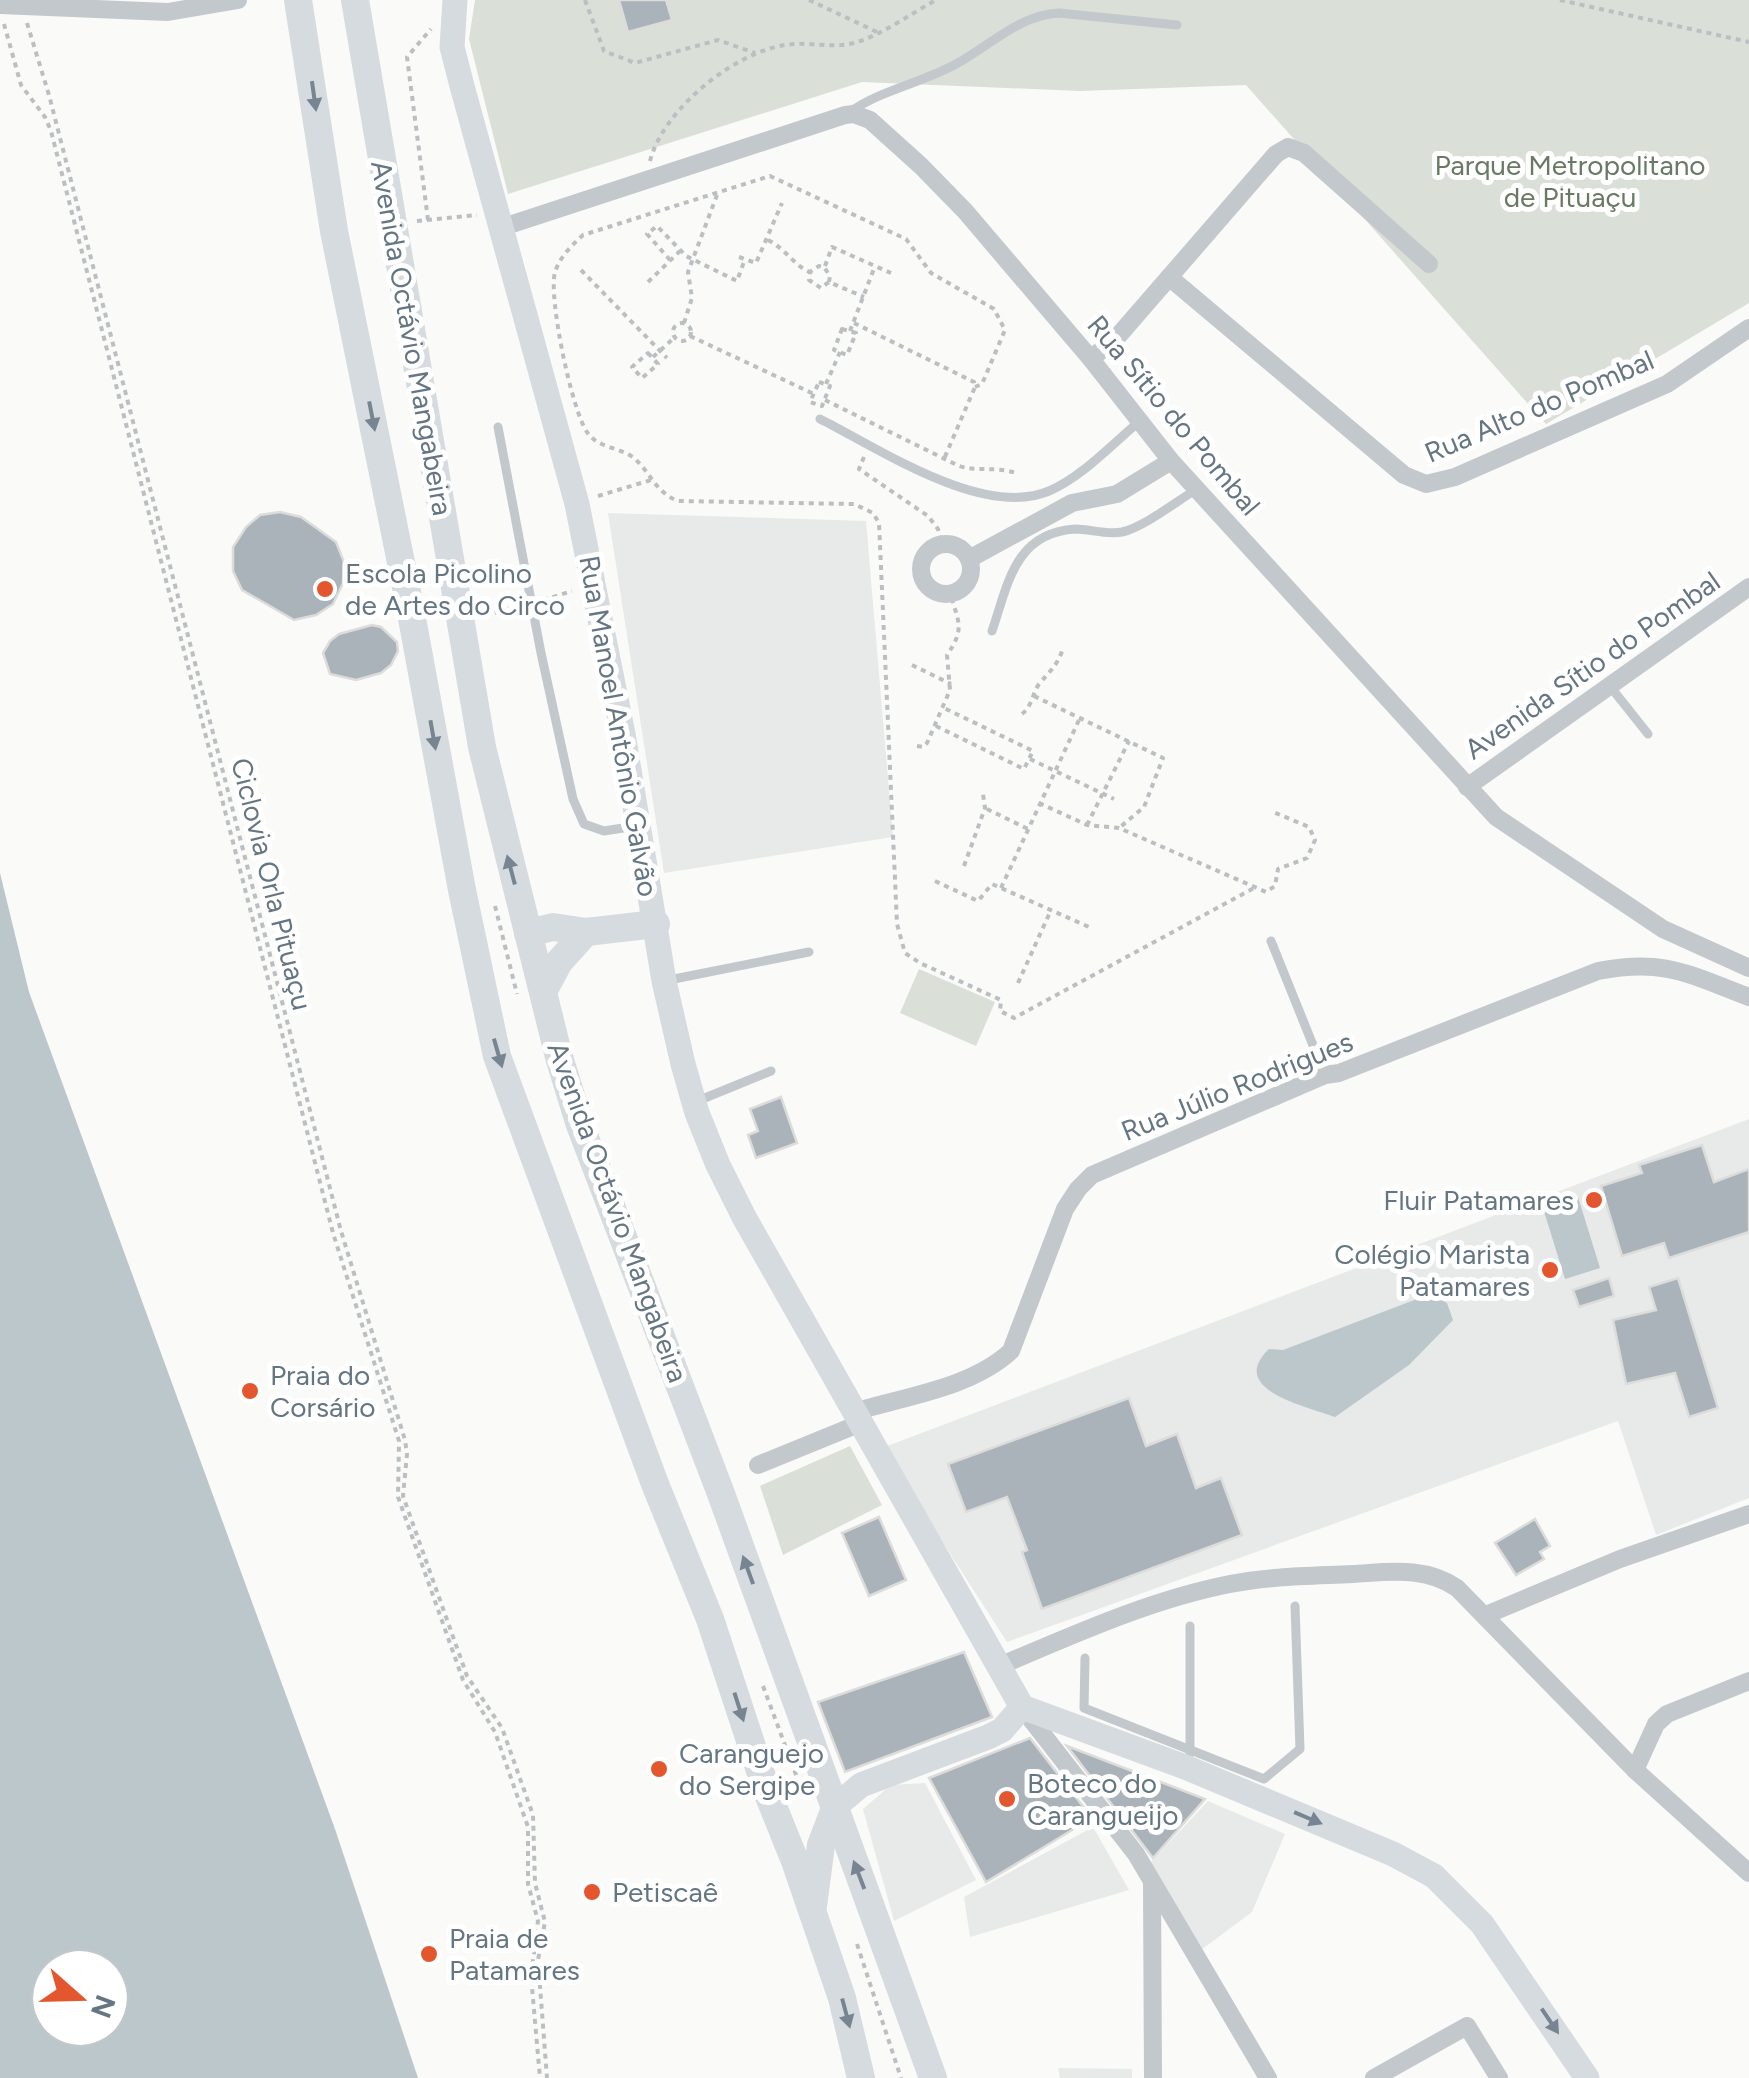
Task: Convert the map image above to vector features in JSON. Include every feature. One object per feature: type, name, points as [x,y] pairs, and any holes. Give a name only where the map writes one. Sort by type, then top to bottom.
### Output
[{"type":"main road","name":"Avenida Octávio Mangabeira","points":[[298,0],[334,232],[497,1056],[655,1484],[710,1620],[842,1998],[861,2078]]},
{"type":"main road","name":"Avenida Octávio Mangabeira","points":[[355,0],[482,747],[559,1057],[580,1124],[836,1806],[933,2078]]},
{"type":"main road","points":[[528,933],[565,927],[586,932],[656,924]]},
{"type":"main road","points":[[544,990],[559,962],[586,932]]},
{"type":"main road","points":[[812,1912],[821,1844],[836,1806]]},
{"type":"street","points":[[6,6],[168,12],[238,0]]},
{"type":"street","name":"Rua Manoel Antônio Galvão","points":[[454,1],[452,47],[577,504],[664,981],[694,1102],[718,1166],[1022,1707]]},
{"type":"street","points":[[498,221],[645,180],[846,115]]},
{"type":"street","name":"Rua Sítio do Pombal","points":[[846,115],[870,120],[965,211],[1171,460],[1467,787],[1518,834],[1630,909],[1692,944],[1749,968]]},
{"type":"street","points":[[1091,360],[1119,335],[1276,154],[1288,147],[1304,153],[1429,264]]},
{"type":"street","name":"Rua Alto do Pombal","points":[[1169,276],[1404,475],[1426,484],[1455,477],[1635,400],[1692,369],[1749,328]]},
{"type":"street","points":[[970,559],[1072,503],[1118,494],[1171,460]]},
{"type":"street","points":[[942,544],[963,550],[970,559],[968,581],[950,593],[930,587],[923,578],[922,567],[932,548],[942,544]]},
{"type":"street","name":"Avenida Sítio do Pombal","points":[[1467,787],[1749,587]]},
{"type":"street","name":"Rua Júlio Rodrigues","points":[[858,1418],[974,1376],[996,1365],[1011,1350],[1065,1209],[1092,1176],[1325,1076],[1339,1074],[1598,971],[1632,964],[1660,965],[1749,997]]},
{"type":"street","points":[[758,1465],[858,1418]]},
{"type":"street","points":[[1486,1615],[1620,1559],[1749,1514]]},
{"type":"street","points":[[998,1667],[1166,1600],[1232,1583],[1304,1576],[1426,1573],[1457,1588],[1636,1770],[1749,1873]]},
{"type":"street","points":[[1636,1770],[1656,1724],[1667,1714],[1749,1681]]},
{"type":"street","points":[[836,1806],[861,1785],[988,1738],[1002,1730],[1022,1707]]},
{"type":"street","points":[[1022,1707],[1188,1758],[1261,1788],[1434,1876],[1482,1924],[1587,2078]]},
{"type":"street","points":[[1022,1707],[1120,1831],[1268,2078]]},
{"type":"street","points":[[1152,1883],[1153,2078]]},
{"type":"street","points":[[1374,2078],[1467,2026],[1499,2078]]},
{"type":"lane","points":[[846,115],[870,98],[956,65],[1040,14],[1177,25]]},
{"type":"lane","points":[[820,420],[954,486],[1009,499],[1032,496],[1062,484],[1140,422]]},
{"type":"lane","points":[[498,427],[540,653],[573,798],[584,824],[604,831],[638,825]]},
{"type":"lane","points":[[992,631],[1015,566],[1034,542],[1074,530],[1126,531],[1197,489]]},
{"type":"lane","points":[[1608,686],[1648,734]]},
{"type":"lane","points":[[1271,941],[1325,1076]]},
{"type":"lane","points":[[664,981],[809,952]]},
{"type":"lane","points":[[694,1102],[771,1070]]},
{"type":"lane","points":[[1261,1788],[1300,1749],[1295,1606]]},
{"type":"lane","points":[[1085,1658],[1084,1708],[1188,1758],[1190,1626]]},
{"type":"path","points":[[586,0],[604,52],[635,63],[718,40],[755,52]]},
{"type":"path","points":[[809,0],[878,32]]},
{"type":"path","points":[[645,180],[664,128],[706,85],[755,52],[798,44],[839,46],[860,42],[936,0]]},
{"type":"path","points":[[1560,0],[1749,42]]},
{"type":"path","points":[[428,220],[408,57],[454,1]]},
{"type":"path","name":"Ciclovia Orla Pituaçu","points":[[6,6],[32,33],[54,114],[340,1231],[405,1440],[408,1454],[403,1496],[468,1676],[496,1715],[533,1815],[535,1883],[544,1910],[538,1960],[543,2078]]},
{"type":"path","points":[[6,6],[21,85],[51,131],[332,1233],[398,1441],[398,1497],[462,1680],[494,1732],[525,1817],[528,1884],[538,1921],[531,1959],[543,2078]]},
{"type":"path","points":[[944,459],[1005,330],[994,309],[932,273],[906,239],[770,176],[583,235],[566,252],[555,272],[555,321],[584,428],[598,442],[636,460],[659,492],[678,500],[854,504],[873,513],[879,523],[897,924],[898,939],[906,953],[920,963],[992,994],[1001,1000],[1000,1011],[1014,1018],[1254,888]]},
{"type":"path","points":[[652,358],[675,336],[675,327],[684,323],[692,298],[688,276],[692,260],[718,193]]},
{"type":"path","points":[[670,260],[647,234],[657,226],[692,260],[737,281],[742,258],[756,264],[782,203]]},
{"type":"path","points":[[392,222],[498,221]]},
{"type":"path","points":[[768,240],[810,272]]},
{"type":"path","points":[[824,268],[832,247],[891,273]]},
{"type":"path","points":[[648,282],[680,251]]},
{"type":"path","points":[[819,266],[824,268],[829,282],[822,288],[816,287],[809,280],[810,272],[819,266]]},
{"type":"path","points":[[850,331],[875,266]]},
{"type":"path","points":[[581,270],[667,358]]},
{"type":"path","points":[[829,282],[864,297]]},
{"type":"path","points":[[684,323],[691,330],[690,336]]},
{"type":"path","points":[[854,323],[970,378],[975,387]]},
{"type":"path","points":[[842,329],[856,334],[847,355],[840,352],[834,350],[842,329]]},
{"type":"path","points":[[675,336],[681,340],[690,336],[814,394]]},
{"type":"path","points":[[826,384],[840,352]]},
{"type":"path","points":[[648,353],[652,358],[658,364],[642,378],[632,367],[648,353]]},
{"type":"path","points":[[810,402],[818,382],[826,384],[830,386],[822,406]]},
{"type":"path","points":[[825,400],[967,468],[995,466],[1016,473]]},
{"type":"path","points":[[870,444],[859,469],[862,474],[880,481],[928,516],[938,529],[942,544]]},
{"type":"path","points":[[577,504],[651,480]]},
{"type":"path","points":[[916,746],[926,745],[951,684],[947,655],[960,639],[960,628],[950,593]]},
{"type":"path","points":[[1022,714],[1064,648]]},
{"type":"path","points":[[912,665],[951,684]]},
{"type":"path","points":[[1034,696],[1160,755],[1163,761],[1144,807],[1119,828]]},
{"type":"path","points":[[936,726],[1024,769],[1034,752],[944,708]]},
{"type":"path","points":[[1001,888],[1080,718]]},
{"type":"path","points":[[1087,824],[1129,741]]},
{"type":"path","points":[[1030,759],[1114,800]]},
{"type":"path","points":[[964,866],[986,808],[983,794]]},
{"type":"path","points":[[1039,804],[1087,824],[1119,828],[1266,892],[1273,889],[1278,869],[1307,858],[1315,840],[1309,827],[1270,810]]},
{"type":"path","points":[[986,808],[1028,828]]},
{"type":"path","points":[[935,880],[978,901],[984,898],[989,885],[1001,888],[1089,927]]},
{"type":"path","points":[[1018,983],[1051,910]]},
{"type":"shaded area","points":[[608,513],[866,521],[893,837],[664,873]]},
{"type":"shaded area","points":[[0,873],[29,992],[335,1829],[418,2078],[0,2078]]},
{"type":"shaded area","name":"Colégio Marista Patamares","points":[[1749,1119],[1749,1498],[1656,1535],[1618,1421],[1007,1642],[882,1448]]},
{"type":"shaded area","points":[[1578,1197],[1600,1268],[1565,1279],[1543,1208]]},
{"type":"shaded area","points":[[1430,1294],[1447,1303],[1453,1320],[1409,1365],[1335,1417],[1275,1394],[1257,1375],[1258,1363],[1269,1349],[1283,1350]]},
{"type":"shaded area","points":[[925,1783],[976,1880],[894,1921],[863,1809],[891,1785]]},
{"type":"shaded area","points":[[1208,1801],[1285,1834],[1252,1912],[1201,1950],[1150,1863]]},
{"type":"shaded area","points":[[1093,1827],[1129,1890],[970,1937],[964,1897]]},
{"type":"shaded area","points":[[1058,2068],[1132,2069],[1132,2078],[1060,2078]]},
{"type":"green space","name":"Parque Metropolitano de Pituaçu","points":[[475,0],[1749,0],[1749,303],[1546,424],[1246,85],[1080,91],[862,82],[508,194],[469,39]]},
{"type":"green space","points":[[919,969],[995,1002],[976,1046],[900,1013]]},
{"type":"green space","points":[[850,1446],[882,1505],[783,1555],[760,1486]]},
{"type":"building","points":[[619,0],[666,0],[672,20],[628,32]]},
{"type":"building","points":[[280,512],[301,517],[336,542],[344,562],[343,583],[333,604],[316,615],[294,620],[242,590],[233,571],[233,547],[246,527],[260,515]]},
{"type":"building","points":[[372,625],[381,627],[397,642],[398,651],[391,665],[381,673],[356,680],[330,674],[323,653],[330,641],[339,634]]},
{"type":"building","points":[[781,1097],[797,1143],[756,1158],[748,1135],[758,1131],[750,1109]]},
{"type":"building","points":[[1702,1145],[1714,1182],[1749,1169],[1749,1232],[1669,1258],[1664,1243],[1622,1256],[1601,1186],[1642,1173],[1639,1165]]},
{"type":"building","points":[[1609,1278],[1614,1296],[1579,1307],[1573,1290]]},
{"type":"building","points":[[1678,1278],[1718,1408],[1689,1417],[1675,1373],[1626,1384],[1613,1320],[1656,1310],[1649,1287]]},
{"type":"building","points":[[1129,1398],[1146,1446],[1177,1434],[1196,1488],[1221,1478],[1242,1535],[1042,1609],[1022,1552],[1027,1550],[1007,1497],[966,1512],[948,1464]]},
{"type":"building","points":[[879,1517],[906,1580],[869,1596],[842,1533]]},
{"type":"building","points":[[1535,1519],[1550,1546],[1540,1552],[1544,1559],[1516,1575],[1495,1543]]},
{"type":"building","points":[[964,1652],[992,1717],[845,1772],[818,1702]]},
{"type":"building","name":"Boteco do Carangueijo","points":[[1030,1738],[1092,1818],[986,1882],[929,1778]]},
{"type":"building","points":[[1067,1746],[1205,1799],[1153,1858]]},
{"type":"place","name":"Escola Picolino de Artes do Circo","points":[[325,589]]},
{"type":"place","name":"Fluir Patamares","points":[[1594,1200]]},
{"type":"place","name":"Colégio Marista Patamares","points":[[1550,1270]]},
{"type":"place","name":"Praia do Corsário","points":[[250,1391]]},
{"type":"place","name":"Caranguejo do Sergipe","points":[[659,1769]]},
{"type":"place","name":"Boteco do Carangueijo","points":[[1007,1799]]},
{"type":"place","name":"Petiscaê","points":[[592,1892]]},
{"type":"place","name":"Praia de Patamares","points":[[429,1954]]}]
